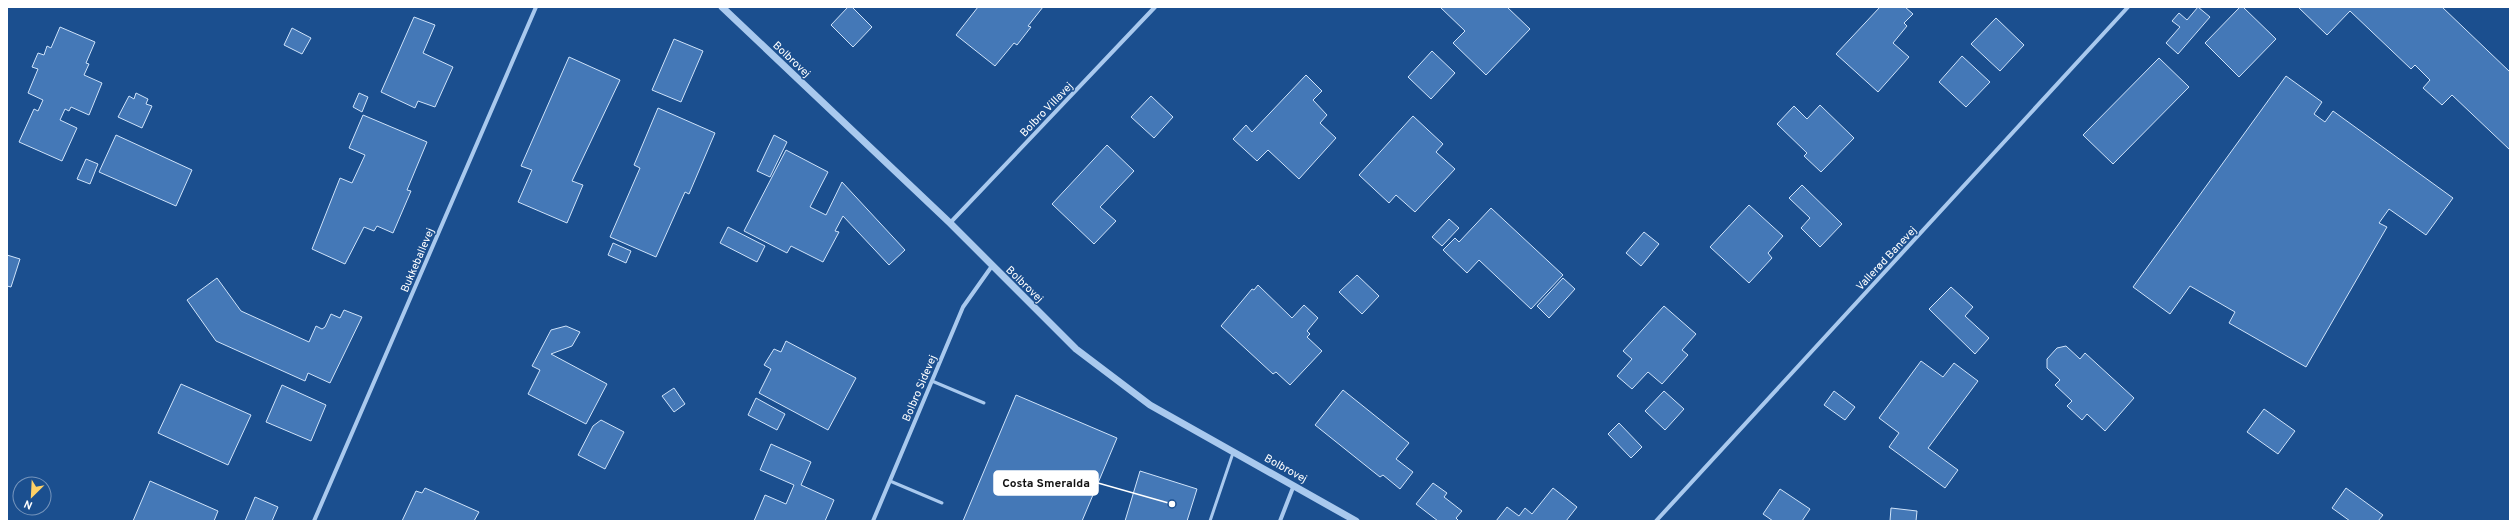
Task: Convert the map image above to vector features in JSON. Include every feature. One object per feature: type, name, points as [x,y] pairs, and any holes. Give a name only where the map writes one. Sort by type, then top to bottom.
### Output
[{"type":"street","name":"Bukkeballevej","points":[[314,521],[536,7]]},
{"type":"street","name":"Bolbrovej","points":[[722,7],[950,223],[1076,349],[1150,405],[1356,521]]},
{"type":"street","name":"Bolbro Villavej","points":[[950,223],[1155,7]]},
{"type":"street","name":"Vallerød Banevej","points":[[1656,521],[2128,7]]},
{"type":"street","name":"Bolbro Sidevej","points":[[873,521],[964,307],[992,266]]},
{"type":"street","points":[[1280,521],[1294,485]]},
{"type":"lane","points":[[932,381],[984,403]]},
{"type":"lane","points":[[1210,521],[1233,451]]},
{"type":"lane","points":[[890,481],[942,503]]},
{"type":"building","points":[[848,7],[852,7],[872,27],[853,47],[831,25]]},
{"type":"building","points":[[978,7],[1043,7],[1028,26],[1031,27],[1017,45],[1014,43],[995,66],[956,35]]},
{"type":"building","points":[[1440,7],[1507,7],[1530,29],[1486,75],[1453,43],[1465,31]]},
{"type":"building","points":[[1880,7],[1905,7],[1913,14],[1904,23],[1907,26],[1893,43],[1909,57],[1878,92],[1836,54]]},
{"type":"building","points":[[2198,7],[2210,17],[2178,54],[2166,43],[2180,27],[2172,21],[2179,13],[2187,20]]},
{"type":"building","points":[[2240,7],[2243,7],[2276,39],[2239,77],[2205,43]]},
{"type":"building","points":[[2298,7],[2442,7],[2510,72],[2510,150],[2452,95],[2442,105],[2423,88],[2430,80],[2415,65],[2411,69],[2350,11],[2327,35]]},
{"type":"building","points":[[414,17],[435,25],[423,53],[453,67],[435,107],[418,101],[415,108],[381,92]]},
{"type":"building","points":[[1996,18],[2024,45],[2000,71],[1971,44]]},
{"type":"building","points":[[60,27],[95,42],[86,63],[89,64],[84,75],[102,83],[89,115],[71,107],[69,111],[65,109],[60,120],[77,128],[62,161],[19,142],[34,109],[38,111],[43,100],[28,93],[38,69],[32,67],[38,53],[44,55],[47,46],[51,48]]},
{"type":"building","points":[[292,28],[311,38],[302,54],[284,45]]},
{"type":"building","points":[[674,39],[703,51],[681,102],[652,90]]},
{"type":"building","points":[[1432,51],[1455,73],[1431,99],[1408,77]]},
{"type":"building","points":[[1962,56],[1990,82],[1966,107],[1939,82]]},
{"type":"building","points":[[569,57],[620,80],[572,181],[583,185],[567,223],[518,202],[532,170],[521,166]]},
{"type":"building","points":[[2159,58],[2189,87],[2113,164],[2083,135]]},
{"type":"building","points":[[1306,75],[1322,91],[1313,100],[1327,115],[1320,123],[1336,138],[1299,179],[1268,150],[1257,161],[1233,139],[1246,125],[1252,132]]},
{"type":"building","points":[[2286,76],[2322,102],[2314,114],[2325,122],[2333,111],[2453,198],[2426,235],[2389,209],[2379,223],[2387,227],[2306,367],[2229,323],[2235,312],[2190,286],[2170,314],[2133,287]]},
{"type":"building","points":[[136,93],[148,99],[146,104],[152,106],[142,128],[118,117],[129,96],[134,99]]},
{"type":"building","points":[[359,93],[368,97],[362,112],[353,107]]},
{"type":"building","points":[[1151,96],[1173,117],[1154,138],[1131,117]]},
{"type":"building","points":[[1820,105],[1854,138],[1821,172],[1804,156],[1807,153],[1777,124],[1794,106],[1807,119]]},
{"type":"building","points":[[658,108],[715,133],[689,194],[685,192],[656,257],[610,237],[640,168],[634,165]]},
{"type":"building","points":[[363,115],[427,142],[407,190],[411,191],[393,233],[377,226],[374,231],[364,227],[345,264],[312,249],[340,178],[352,183],[365,155],[349,148]]},
{"type":"building","points":[[1413,116],[1443,144],[1436,152],[1455,169],[1415,212],[1396,195],[1389,203],[1359,175]]},
{"type":"building","points":[[116,135],[192,170],[176,206],[99,172]]},
{"type":"building","points":[[774,135],[787,142],[770,177],[757,171]]},
{"type":"building","points":[[1107,145],[1134,171],[1100,207],[1116,221],[1094,244],[1052,204]]},
{"type":"building","points":[[786,150],[828,172],[810,207],[826,215],[842,182],[905,250],[889,265],[843,216],[835,231],[839,232],[823,262],[791,246],[787,253],[744,231]]},
{"type":"building","points":[[86,159],[98,164],[90,184],[77,179]]},
{"type":"building","points":[[1802,185],[1842,224],[1820,247],[1801,228],[1810,218],[1789,198]]},
{"type":"building","points":[[1749,205],[1783,236],[1768,253],[1772,258],[1749,283],[1710,247]]},
{"type":"building","points":[[1491,208],[1563,275],[1531,309],[1479,260],[1467,273],[1443,250],[1455,238],[1459,242]]},
{"type":"building","points":[[1449,219],[1459,228],[1442,246],[1432,237]]},
{"type":"building","points":[[728,227],[765,246],[757,262],[720,243]]},
{"type":"building","points":[[1644,232],[1659,244],[1641,266],[1626,253]]},
{"type":"building","points":[[613,243],[631,251],[626,263],[608,255]]},
{"type":"building","points":[[7,255],[20,259],[11,287],[7,286]]},
{"type":"building","points":[[1357,275],[1379,296],[1362,314],[1339,292]]},
{"type":"building","points":[[217,278],[241,311],[309,342],[316,326],[322,329],[325,327],[331,314],[340,318],[344,310],[362,317],[330,383],[308,373],[305,381],[216,341],[187,300]]},
{"type":"building","points":[[1563,278],[1575,289],[1549,318],[1537,306]]},
{"type":"building","points":[[1258,285],[1292,318],[1304,305],[1318,318],[1307,331],[1310,334],[1307,337],[1322,351],[1290,385],[1276,372],[1273,374],[1221,326],[1252,289],[1254,290]]},
{"type":"building","points":[[1951,287],[1973,307],[1965,316],[1989,338],[1975,354],[1929,309]]},
{"type":"building","points":[[1664,306],[1696,334],[1682,350],[1688,355],[1662,384],[1648,372],[1632,389],[1617,376],[1632,359],[1623,351]]},
{"type":"building","points":[[566,326],[580,332],[572,346],[551,354],[607,384],[586,424],[528,394],[540,370],[532,366],[551,330]]},
{"type":"building","points":[[786,341],[856,378],[828,430],[759,393],[771,369],[764,365],[774,349],[781,352]]},
{"type":"building","points":[[2066,346],[2080,359],[2085,353],[2134,398],[2105,431],[2087,414],[2082,420],[2067,406],[2072,401],[2055,385],[2060,380],[2047,368],[2047,359],[2057,348]]},
{"type":"building","points":[[1921,361],[1943,377],[1954,363],[1978,381],[1928,448],[1958,470],[1945,488],[1889,447],[1899,433],[1879,418]]},
{"type":"building","points":[[181,384],[251,415],[228,465],[158,433]]},
{"type":"building","points":[[282,385],[326,405],[311,441],[266,422]]},
{"type":"building","points":[[674,388],[685,404],[674,412],[662,396]]},
{"type":"building","points":[[1343,390],[1409,443],[1396,459],[1413,472],[1400,489],[1383,475],[1380,477],[1315,425]]},
{"type":"building","points":[[1664,391],[1684,409],[1665,430],[1645,411]]},
{"type":"building","points":[[1834,391],[1855,407],[1845,420],[1824,405]]},
{"type":"building","points":[[1016,395],[1117,438],[1082,521],[963,521]]},
{"type":"building","points":[[756,398],[785,414],[777,430],[748,415]]},
{"type":"building","points":[[2264,409],[2295,431],[2278,454],[2247,432]]},
{"type":"building","points":[[601,420],[624,432],[605,469],[578,455],[593,426]]},
{"type":"building","points":[[1619,423],[1642,447],[1631,458],[1608,434]]},
{"type":"building","points":[[771,444],[811,462],[801,485],[834,500],[825,521],[754,521],[765,495],[786,504],[794,485],[760,470]]},
{"type":"building","points":[[1140,471],[1197,489],[1187,521],[1125,521]]},
{"type":"building","points":[[150,481],[218,511],[214,521],[133,521]]},
{"type":"building","points":[[1433,483],[1447,493],[1444,497],[1462,511],[1456,518],[1459,521],[1438,521],[1416,504]]},
{"type":"building","points":[[425,488],[479,512],[474,521],[402,521],[416,491],[422,493]]},
{"type":"building","points":[[1553,488],[1577,507],[1566,521],[1496,521],[1507,507],[1519,516],[1525,508],[1532,514]]},
{"type":"building","points":[[2346,488],[2383,515],[2378,521],[2350,521],[2332,508]]},
{"type":"building","points":[[1780,489],[1810,509],[1802,521],[1773,521],[1763,514]]},
{"type":"building","points":[[255,497],[278,507],[272,521],[245,521]]},
{"type":"building","points":[[1891,508],[1917,511],[1916,521],[1890,521]]},
{"type":"place","name":"Costa Smeralda","points":[[1172,504]]}]
